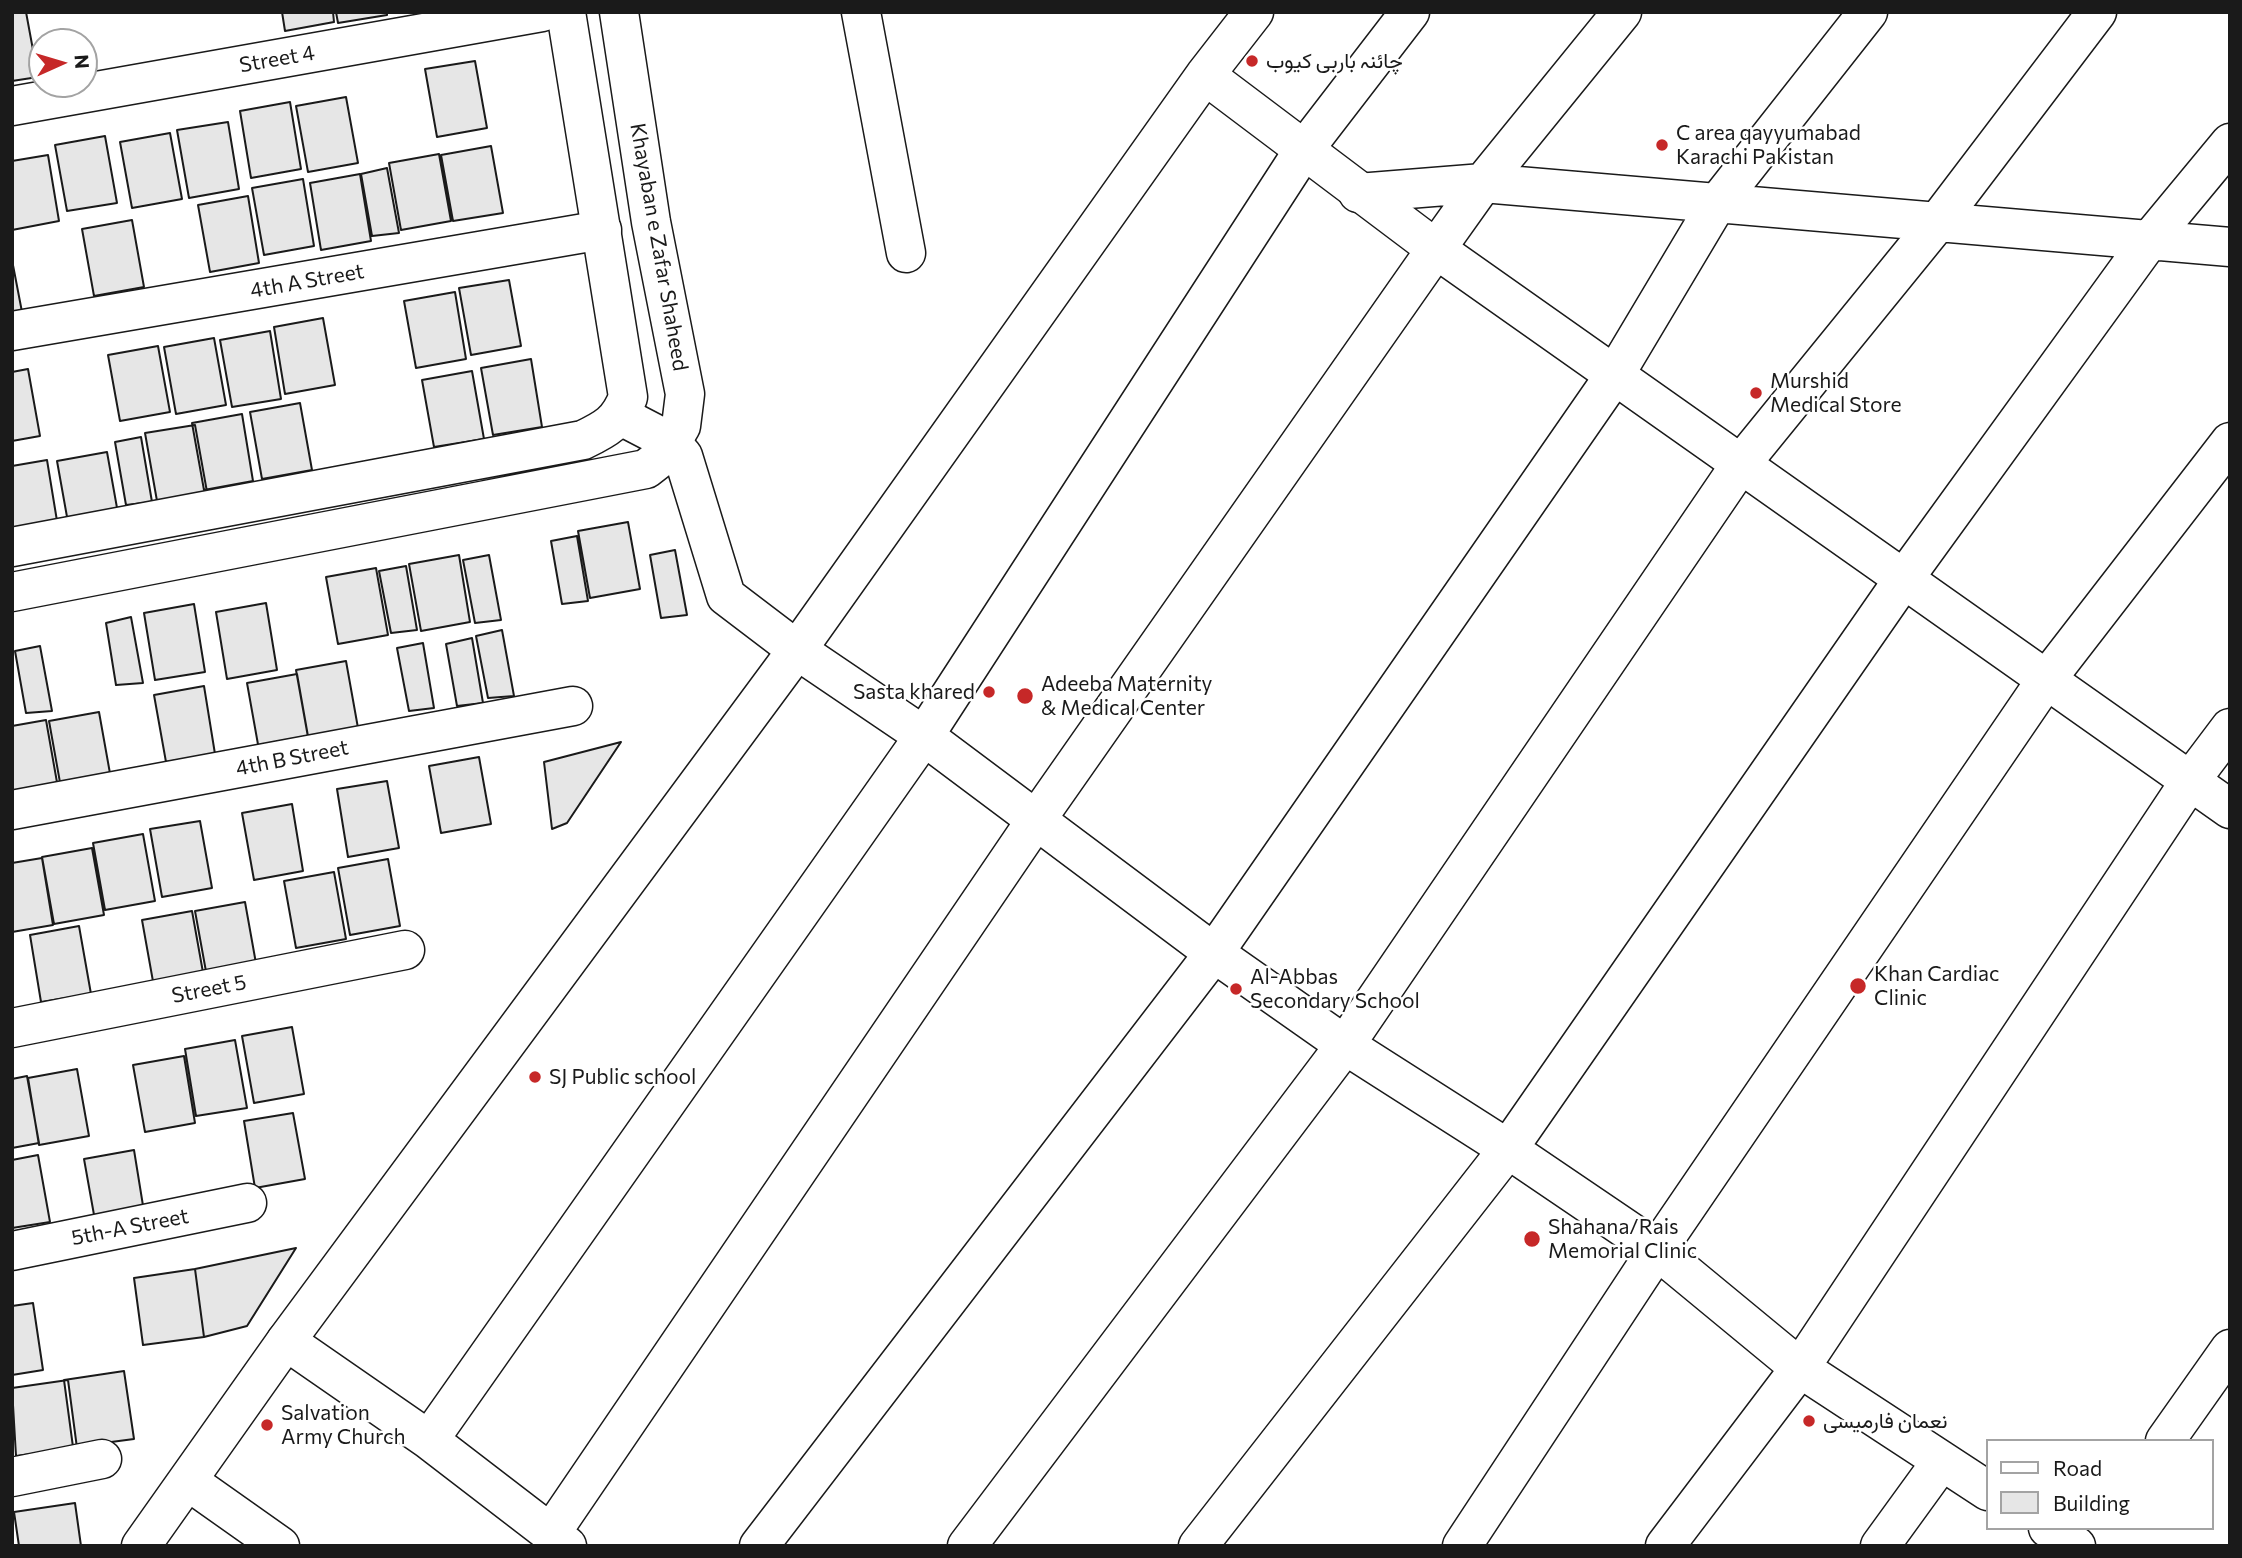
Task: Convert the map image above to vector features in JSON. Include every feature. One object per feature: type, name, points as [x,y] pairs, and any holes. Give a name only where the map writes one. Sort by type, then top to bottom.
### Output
[{"type":"street","name":"Street 4","points":[[12,106],[542,12]]},
{"type":"street","points":[[12,547],[583,440],[609,427],[621,416],[628,397],[566,12]]},
{"type":"street","name":"Khayaban e Zafar Shaheed","points":[[619,12],[651,222],[685,394],[681,426],[659,456]]},
{"type":"street","points":[[861,12],[906,253]]},
{"type":"street","points":[[141,1546],[286,1341],[797,650],[1205,75],[1254,12]]},
{"type":"street","points":[[429,1440],[924,736],[1303,151],[1410,12]]},
{"type":"street","points":[[286,1341],[429,1440],[559,1539],[1036,820],[1483,183],[1622,12]]},
{"type":"street","points":[[759,1546],[1214,953],[1614,376],[1716,205],[1868,12]]},
{"type":"street","points":[[967,1546],[1345,1045],[1740,465],[1936,223],[2097,12]]},
{"type":"street","points":[[1205,75],[1358,193],[1436,249],[2230,809]]},
{"type":"street","points":[[1198,1546],[1508,1149],[1903,580],[2148,242],[2230,143]]},
{"type":"street","points":[[1358,193],[1483,183],[2230,247]]},
{"type":"street","name":"4th A Street","points":[[12,331],[602,230]]},
{"type":"street","points":[[621,416],[659,456]]},
{"type":"street","points":[[1462,1546],[1657,1250],[2046,680],[2230,442]]},
{"type":"street","points":[[12,592],[659,456],[683,456],[726,596],[797,650],[924,736],[1214,953],[1345,1045],[1508,1149],[1657,1250],[1800,1368],[1986,1490]]},
{"type":"street","name":"4th B Street","points":[[12,810],[573,706]]},
{"type":"street","points":[[1665,1546],[1800,1368],[2190,781],[2230,728]]},
{"type":"street","name":"Street 5","points":[[12,1028],[405,950]]},
{"type":"street","name":"5th-A Street","points":[[12,1251],[247,1203]]},
{"type":"street","points":[[2166,1439],[2230,1349]]},
{"type":"street","points":[[12,1477],[102,1459]]},
{"type":"street","points":[[1880,1546],[1941,1462]]},
{"type":"street","points":[[188,1481],[280,1546]]},
{"type":"street","points":[[2051,1530],[2076,1546]]},
{"type":"street","points":[[2091,1546],[2103,1530]]},
{"type":"building","points":[[26,12],[29,28],[28,79],[12,81],[12,13]]},
{"type":"building","points":[[282,12],[333,12],[334,22],[285,31]]},
{"type":"building","points":[[336,12],[387,12],[387,15],[338,23]]},
{"type":"building","points":[[475,61],[487,128],[437,137],[425,69]]},
{"type":"building","points":[[346,97],[358,163],[308,172],[296,106]]},
{"type":"building","points":[[290,102],[301,169],[251,178],[240,111]]},
{"type":"building","points":[[228,122],[239,189],[189,198],[177,130]]},
{"type":"building","points":[[170,133],[182,199],[132,208],[120,142]]},
{"type":"building","points":[[105,136],[117,203],[67,211],[55,145]]},
{"type":"building","points":[[491,146],[503,213],[453,221],[441,155]]},
{"type":"building","points":[[439,154],[451,221],[401,230],[389,163]]},
{"type":"building","points":[[48,155],[59,221],[12,230],[12,161]]},
{"type":"building","points":[[387,168],[399,233],[372,236],[361,174]]},
{"type":"building","points":[[360,174],[371,241],[321,250],[310,183]]},
{"type":"building","points":[[303,179],[314,246],[264,255],[252,188]]},
{"type":"building","points":[[248,196],[259,263],[210,272],[198,205]]},
{"type":"building","points":[[132,220],[144,287],[94,296],[82,229]]},
{"type":"building","points":[[12,260],[22,312],[12,314]]},
{"type":"building","points":[[509,280],[521,346],[471,355],[459,288]]},
{"type":"building","points":[[455,292],[466,359],[416,368],[404,301]]},
{"type":"building","points":[[323,318],[335,385],[285,394],[274,327]]},
{"type":"building","points":[[270,331],[281,399],[232,407],[220,340]]},
{"type":"building","points":[[214,338],[226,405],[176,414],[164,347]]},
{"type":"building","points":[[158,346],[170,412],[120,421],[108,355]]},
{"type":"building","points":[[531,359],[542,427],[493,435],[481,368]]},
{"type":"building","points":[[28,369],[40,436],[12,441],[12,372]]},
{"type":"building","points":[[472,371],[484,439],[434,447],[422,380]]},
{"type":"building","points":[[300,403],[312,470],[262,479],[250,412]]},
{"type":"building","points":[[242,414],[253,481],[204,490],[192,423]]},
{"type":"building","points":[[195,425],[207,492],[157,501],[145,433]]},
{"type":"building","points":[[141,437],[152,502],[126,505],[115,442]]},
{"type":"building","points":[[107,452],[119,519],[69,528],[57,461]]},
{"type":"building","points":[[47,460],[58,527],[12,535],[12,466]]},
{"type":"building","points":[[628,522],[640,589],[590,598],[578,531]]},
{"type":"building","points":[[577,536],[588,601],[562,604],[551,541]]},
{"type":"building","points":[[675,550],[687,615],[661,618],[650,555]]},
{"type":"building","points":[[459,555],[470,622],[421,631],[409,564]]},
{"type":"building","points":[[489,555],[501,620],[475,623],[463,560]]},
{"type":"building","points":[[406,566],[417,630],[391,633],[379,571]]},
{"type":"building","points":[[376,568],[388,635],[338,644],[326,577]]},
{"type":"building","points":[[266,603],[277,670],[227,679],[216,612]]},
{"type":"building","points":[[194,604],[205,672],[155,680],[144,613]]},
{"type":"building","points":[[131,617],[143,683],[116,685],[106,623]]},
{"type":"building","points":[[502,630],[514,696],[488,698],[476,636]]},
{"type":"building","points":[[472,638],[483,703],[457,706],[446,644]]},
{"type":"building","points":[[423,643],[434,708],[409,711],[397,648]]},
{"type":"building","points":[[40,646],[52,711],[26,713],[15,651]]},
{"type":"building","points":[[346,661],[358,728],[308,737],[296,670]]},
{"type":"building","points":[[297,674],[309,742],[259,750],[247,683]]},
{"type":"building","points":[[204,686],[215,754],[166,762],[154,695]]},
{"type":"building","points":[[99,712],[111,779],[61,788],[49,721]]},
{"type":"building","points":[[46,720],[58,788],[12,796],[12,726]]},
{"type":"building","points":[[621,742],[567,823],[552,829],[544,762]]},
{"type":"building","points":[[479,757],[491,824],[441,833],[429,766]]},
{"type":"building","points":[[387,781],[399,848],[348,857],[337,789]]},
{"type":"building","points":[[292,804],[303,871],[254,880],[242,813]]},
{"type":"building","points":[[200,821],[212,888],[162,897],[150,829]]},
{"type":"building","points":[[143,834],[155,901],[105,910],[93,843]]},
{"type":"building","points":[[92,848],[104,915],[54,924],[42,857]]},
{"type":"building","points":[[42,858],[53,925],[12,932],[12,863]]},
{"type":"building","points":[[388,859],[400,926],[350,935],[338,868]]},
{"type":"building","points":[[334,872],[346,939],[296,948],[284,881]]},
{"type":"building","points":[[245,902],[257,969],[207,977],[195,911]]},
{"type":"building","points":[[192,911],[204,978],[154,987],[142,920]]},
{"type":"building","points":[[79,926],[91,994],[41,1002],[30,935]]},
{"type":"building","points":[[292,1027],[304,1094],[254,1103],[242,1036]]},
{"type":"building","points":[[235,1040],[247,1108],[196,1116],[185,1049]]},
{"type":"building","points":[[184,1056],[195,1123],[145,1132],[133,1065]]},
{"type":"building","points":[[77,1069],[89,1136],[39,1145],[28,1078]]},
{"type":"building","points":[[27,1076],[39,1143],[12,1148],[12,1079]]},
{"type":"building","points":[[293,1113],[305,1179],[255,1188],[244,1121]]},
{"type":"building","points":[[134,1150],[145,1218],[96,1226],[84,1159]]},
{"type":"building","points":[[38,1155],[50,1222],[12,1228],[12,1160]]},
{"type":"building","points":[[296,1248],[247,1326],[204,1337],[195,1269]]},
{"type":"building","points":[[195,1269],[204,1337],[143,1345],[134,1278]]},
{"type":"building","points":[[33,1303],[43,1370],[12,1375],[12,1306]]},
{"type":"building","points":[[124,1371],[134,1439],[73,1447],[64,1380]]},
{"type":"building","points":[[68,1380],[77,1448],[16,1456],[12,1388]]},
{"type":"building","points":[[75,1503],[81,1546],[19,1546],[14,1512]]},
{"type":"place","name":"چائنہ باربی کیوب","points":[[1252,61]]},
{"type":"place","name":"C area qayyumabad Karachi Pakistan","points":[[1662,145]]},
{"type":"place","name":"Murshid Medical Store","points":[[1756,393]]},
{"type":"place","name":"Sasta khared","points":[[989,692]]},
{"type":"place","name":"Adeeba Maternity & Medical Center","points":[[1025,696]]},
{"type":"place","name":"Khan Cardiac Clinic","points":[[1858,986]]},
{"type":"place","name":"Al-Abbas Secondary School","points":[[1236,989]]},
{"type":"place","name":"SJ Public school","points":[[535,1077]]},
{"type":"place","name":"Shahana/Rais Memorial Clinic","points":[[1532,1239]]},
{"type":"place","name":"نعمان فارمیسی","points":[[1809,1421]]},
{"type":"place","name":"Salvation Army Church","points":[[267,1425]]}]
